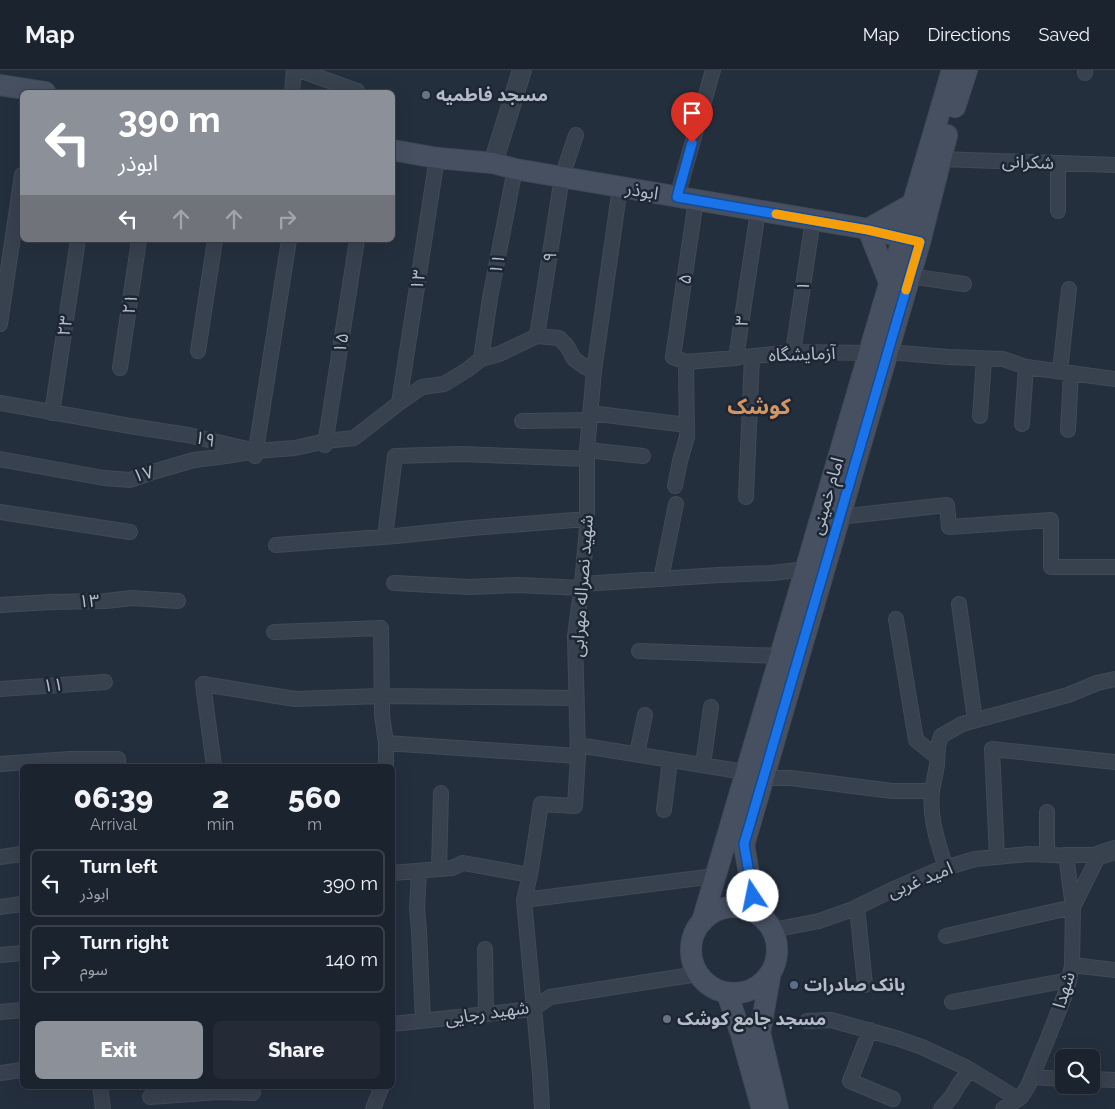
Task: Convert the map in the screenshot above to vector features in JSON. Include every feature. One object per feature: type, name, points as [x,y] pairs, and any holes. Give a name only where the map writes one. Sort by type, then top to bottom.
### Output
[{"type":"main road","name":"امام خمینی","points":[[756,913],[744,844],[754,775],[780,656],[805,569],[878,352],[910,276],[912,204],[952,70]]},
{"type":"main road","name":"امام خمینی","points":[[702,922],[715,876],[754,775],[840,517],[878,352],[889,282],[911,239],[940,159],[966,70]]},
{"type":"main road","points":[[0,85],[27,90]]},
{"type":"main road","name":"ابوذر","points":[[395,151],[437,158],[493,163],[515,169],[813,220],[911,239]]},
{"type":"main road","points":[[889,282],[868,230],[912,204]]},
{"type":"main road","points":[[770,976],[751,990],[739,993],[727,993],[706,983],[698,974],[693,964],[691,953],[692,942],[702,922],[711,914],[722,909],[745,908],[766,920],[773,930],[778,954],[770,976],[760,1033],[778,1109]]},
{"type":"main road","points":[[727,993],[762,1109]]},
{"type":"street","points":[[292,90],[294,70]]},
{"type":"street","points":[[299,70],[355,90]]},
{"type":"street","points":[[493,163],[522,70]]},
{"type":"street","points":[[677,197],[713,70]]},
{"type":"street","name":"۹","points":[[537,336],[562,177],[576,135]]},
{"type":"street","points":[[498,142],[515,169]]},
{"type":"street","name":"۱۳","points":[[399,402],[437,158]]},
{"type":"street","name":"شکرانی","points":[[940,159],[1115,165]]},
{"type":"street","points":[[1058,163],[1058,211]]},
{"type":"street","name":"۱۱","points":[[481,359],[490,298],[515,169]]},
{"type":"street","name":"شهید نصراله مهرابی","points":[[542,1109],[524,900],[530,875],[541,804],[575,806],[578,750],[575,636],[582,586],[587,519],[587,455],[594,371],[620,187]]},
{"type":"street","points":[[0,324],[20,189]]},
{"type":"street","name":"۵","points":[[680,359],[696,200]]},
{"type":"street","name":"۳","points":[[736,358],[758,211]]},
{"type":"street","name":"۱","points":[[793,352],[813,220]]},
{"type":"street","name":"۲۳","points":[[52,413],[78,242]]},
{"type":"street","name":"۲۱","points":[[120,368],[139,242]]},
{"type":"street","points":[[198,351],[214,242]]},
{"type":"street","points":[[255,453],[289,242]]},
{"type":"street","name":"۱۵","points":[[325,443],[357,242]]},
{"type":"street","points":[[910,276],[964,284]]},
{"type":"street","points":[[1068,430],[1065,372],[1069,289]]},
{"type":"street","points":[[537,336],[559,338],[567,346],[574,359],[594,371]]},
{"type":"street","name":"۱۹","points":[[0,403],[188,435],[255,453],[354,438],[399,402],[422,387],[444,384],[481,359],[499,354],[537,336]]},
{"type":"street","name":"آزمایشگاه","points":[[736,358],[793,352],[878,352],[1003,359],[1026,367],[1115,379]]},
{"type":"street","points":[[746,497],[752,356]]},
{"type":"street","points":[[675,486],[687,438],[687,386],[680,359],[736,358]]},
{"type":"street","points":[[980,416],[984,359]]},
{"type":"street","points":[[1022,424],[1026,367]]},
{"type":"street","points":[[522,422],[590,417],[687,425]]},
{"type":"street","name":"۱۷","points":[[0,459],[104,478],[130,480],[194,460],[255,453]]},
{"type":"street","points":[[385,537],[395,456],[462,454],[643,456]]},
{"type":"street","points":[[661,579],[676,504]]},
{"type":"street","points":[[840,517],[947,505],[949,527],[1050,520],[1051,567],[1115,567]]},
{"type":"street","points":[[0,512],[130,532]]},
{"type":"street","points":[[276,545],[587,519]]},
{"type":"street","points":[[394,584],[470,587],[518,585],[582,586],[719,575],[773,573],[805,569]]},
{"type":"street","name":"۱۳","points":[[0,604],[106,601],[132,598],[178,601]]},
{"type":"street","points":[[960,604],[975,720]]},
{"type":"street","points":[[896,619],[913,730],[916,740],[937,756]]},
{"type":"street","points":[[274,632],[381,628],[381,696],[386,743],[386,764]]},
{"type":"street","points":[[639,651],[780,656]]},
{"type":"street","points":[[946,868],[932,819],[932,791],[941,736],[962,724],[1068,695],[1097,683],[1115,679]]},
{"type":"street","name":"۱۱","points":[[0,689],[105,682]]},
{"type":"street","points":[[214,764],[203,684],[295,699],[381,696],[577,698]]},
{"type":"street","points":[[703,765],[711,707]]},
{"type":"street","points":[[637,754],[645,715]]},
{"type":"street","points":[[386,743],[637,754],[754,775],[892,791],[932,791]]},
{"type":"street","points":[[997,857],[992,750],[1115,762]]},
{"type":"street","points":[[0,764],[70,759],[118,759],[118,764]]},
{"type":"street","points":[[664,810],[670,760]]},
{"type":"street","points":[[439,869],[441,793]]},
{"type":"street","points":[[1046,855],[1047,812]]},
{"type":"street","points":[[946,936],[1073,907],[1107,852]]},
{"type":"street","name":"امید غربی","points":[[773,930],[819,921],[857,907],[935,871],[974,859],[1029,854],[1070,856],[1107,852]]},
{"type":"street","points":[[0,857],[20,854]]},
{"type":"street","name":"شهدا","points":[[1004,1109],[1021,1097],[1025,1091],[1066,992],[1072,965],[1073,907],[1070,856]]},
{"type":"street","points":[[395,873],[452,868],[463,863],[530,875]]},
{"type":"street","points":[[419,871],[417,908],[423,1021]]},
{"type":"street","points":[[524,900],[715,876]]},
{"type":"street","points":[[0,906],[20,904]]},
{"type":"street","points":[[857,907],[866,985]]},
{"type":"street","points":[[485,949],[486,1014]]},
{"type":"street","points":[[0,955],[20,953]]},
{"type":"street","points":[[1072,965],[1115,970]]},
{"type":"street","name":"شهید رجایی","points":[[395,1024],[533,1008],[550,998],[698,974]]},
{"type":"street","points":[[952,1002],[1069,980]]},
{"type":"street","points":[[0,1012],[20,1010]]},
{"type":"street","points":[[807,1021],[831,1020],[870,1030],[922,1047],[970,1070],[1018,1099]]},
{"type":"street","points":[[870,1030],[850,1081],[893,1099]]},
{"type":"street","points":[[0,1072],[20,1070]]},
{"type":"street","points":[[941,1109],[970,1070]]},
{"type":"street","points":[[1032,1077],[1055,1078]]},
{"type":"street","points":[[1100,1079],[1115,1080]]},
{"type":"street","points":[[100,1089],[103,1109]]},
{"type":"street","points":[[150,1097],[219,1089],[253,1092]]},
{"type":"street","points":[[373,1109],[381,1089]]},
{"type":"slow traffic","points":[[776,214],[868,230],[920,242],[906,290]]},
{"type":"place","name":"مسجد فاطمیه","points":[[426,95]]},
{"type":"place","name":"بانک صادرات","points":[[794,985]]},
{"type":"place","name":"مسجد جامع کوشک","points":[[667,1019]]},
{"type":"district","name":"کوشک","points":[[759,406]]},
{"type":"route","points":[[692,143],[677,197],[868,230],[920,242],[744,844],[753,896]]}]
